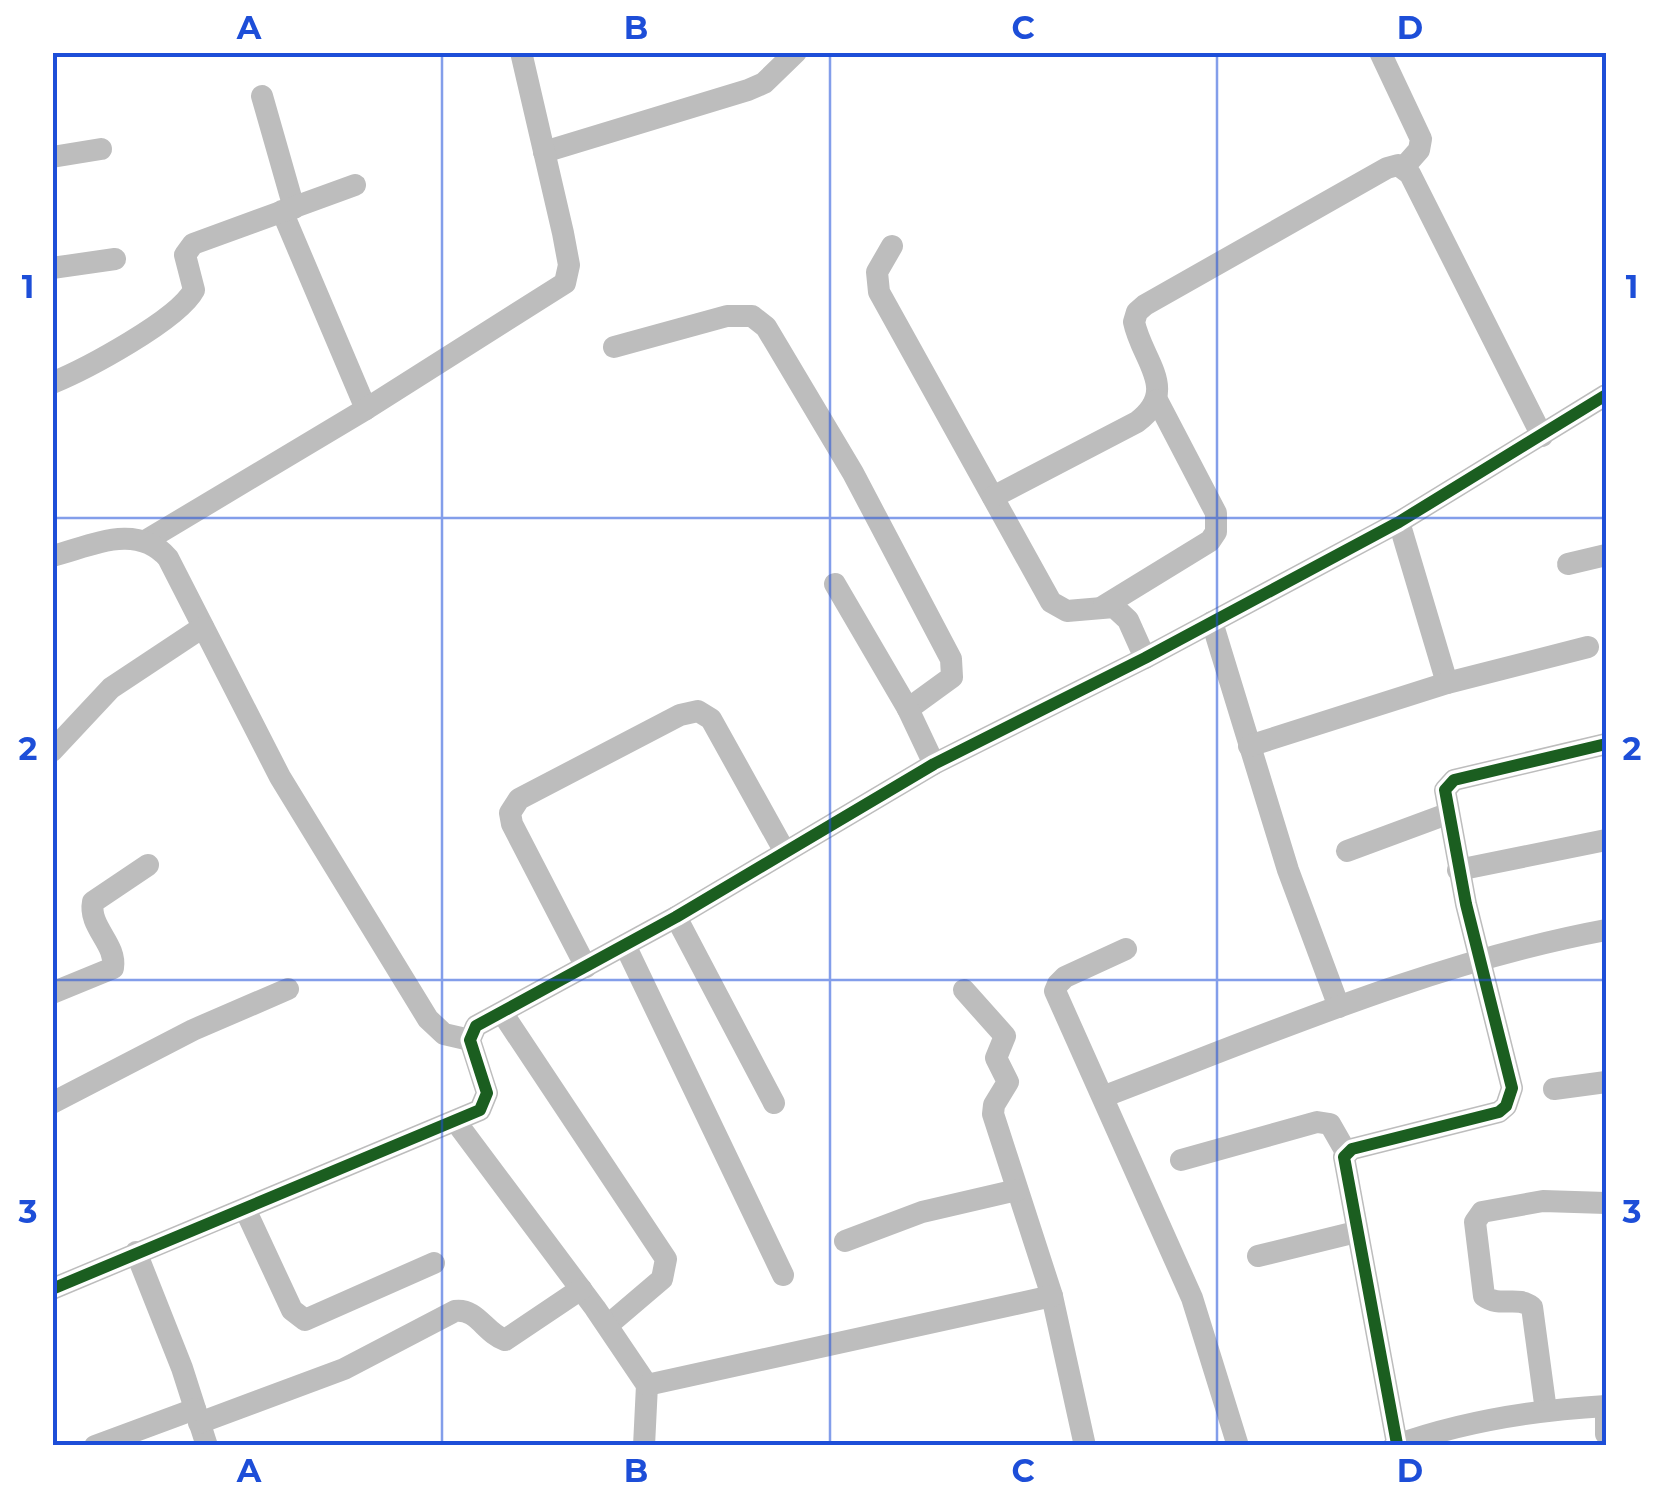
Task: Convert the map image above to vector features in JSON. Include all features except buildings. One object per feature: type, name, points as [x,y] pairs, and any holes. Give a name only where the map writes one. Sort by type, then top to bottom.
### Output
[{"type":"street","points":[[147,540],[366,409],[565,283],[570,265],[521,52]]},
{"type":"street","points":[[544,152],[748,90],[764,83],[796,52]]},
{"type":"street","points":[[1380,52],[1420,139],[1419,150],[1404,167]]},
{"type":"street","points":[[262,96],[288,210],[366,409]]},
{"type":"street","points":[[52,156],[101,149]]},
{"type":"street","points":[[892,246],[877,272],[879,292],[1051,602],[1067,611],[1104,606],[1210,541],[1216,532],[1216,513],[1158,400],[1156,378],[1134,322],[1137,312],[1144,304],[1387,168],[1404,167],[1542,436]]},
{"type":"street","points":[[52,383],[110,354],[184,304],[194,290],[186,255],[193,244],[356,185]]},
{"type":"street","points":[[52,268],[115,259]]},
{"type":"street","points":[[614,347],[727,316],[752,316],[766,327],[853,473],[951,660],[952,677],[908,709]]},
{"type":"street","points":[[52,1289],[480,1110],[487,1093],[470,1040],[476,1026],[676,917],[934,764],[1145,658],[1398,522],[1606,396]]},
{"type":"street","points":[[993,497],[1137,422],[1158,400]]},
{"type":"street","points":[[1398,522],[1447,683]]},
{"type":"street","points":[[52,556],[134,538],[147,540],[168,558],[280,777],[428,1018],[444,1034],[470,1040]]},
{"type":"street","points":[[1568,564],[1606,554]]},
{"type":"street","points":[[836,584],[908,709],[934,764]]},
{"type":"street","points":[[1104,606],[1121,612],[1145,658]]},
{"type":"street","points":[[1212,622],[1288,870],[1339,1008]]},
{"type":"street","points":[[52,751],[111,688],[203,627]]},
{"type":"street","points":[[1249,746],[1447,683],[1588,647]]},
{"type":"street","points":[[586,968],[512,824],[510,813],[519,798],[680,715],[698,711],[711,720],[785,852]]},
{"type":"street","points":[[1346,1152],[1490,1116],[1506,1106],[1512,1088],[1458,870],[1445,790],[1454,780],[1606,744]]},
{"type":"street","points":[[1347,851],[1448,814]]},
{"type":"street","points":[[1458,870],[1606,840]]},
{"type":"street","points":[[52,993],[113,968],[113,955],[92,914],[93,902],[148,865]]},
{"type":"street","points":[[676,917],[774,1103]]},
{"type":"street","points":[[1105,1096],[1339,1008],[1554,940],[1606,930]]},
{"type":"street","points":[[625,945],[783,1276]]},
{"type":"street","points":[[1126,949],[1065,978],[1055,991],[1192,1298],[1238,1446]]},
{"type":"street","points":[[52,1103],[180,1036],[288,989]]},
{"type":"street","points":[[964,990],[1005,1036],[996,1058],[1008,1082],[992,1114],[1052,1296],[1084,1446]]},
{"type":"street","points":[[503,1014],[666,1258],[662,1279],[608,1325]]},
{"type":"street","points":[[1554,1089],[1606,1082]]},
{"type":"street","points":[[456,1122],[608,1325],[648,1385],[644,1446]]},
{"type":"street","points":[[1181,1160],[1317,1122],[1330,1124],[1346,1152],[1344,1164],[1395,1445],[1546,1410],[1606,1406],[1606,1434]]},
{"type":"street","points":[[845,1241],[922,1212],[1017,1190]]},
{"type":"street","points":[[1546,1410],[1532,1307],[1520,1301],[1498,1302],[1484,1296],[1475,1222],[1482,1212],[1543,1202],[1606,1203]]},
{"type":"street","points":[[245,1209],[292,1310],[305,1320],[434,1263]]},
{"type":"street","points":[[1258,1256],[1356,1232]]},
{"type":"street","points":[[136,1252],[207,1446]]},
{"type":"street","points":[[96,1446],[344,1369],[455,1311],[473,1314],[494,1336],[505,1340],[581,1289]]},
{"type":"street","points":[[648,1385],[1052,1296]]},
{"type":"cycle path","points":[[52,1289],[480,1110],[487,1093],[470,1040],[476,1026],[676,917],[934,764],[1145,658],[1399,522],[1606,395]]},
{"type":"cycle path","points":[[1394,1446],[1397,1444],[1344,1157],[1352,1149],[1499,1112],[1506,1106],[1512,1088],[1466,904],[1445,790],[1454,780],[1606,744]]}]
